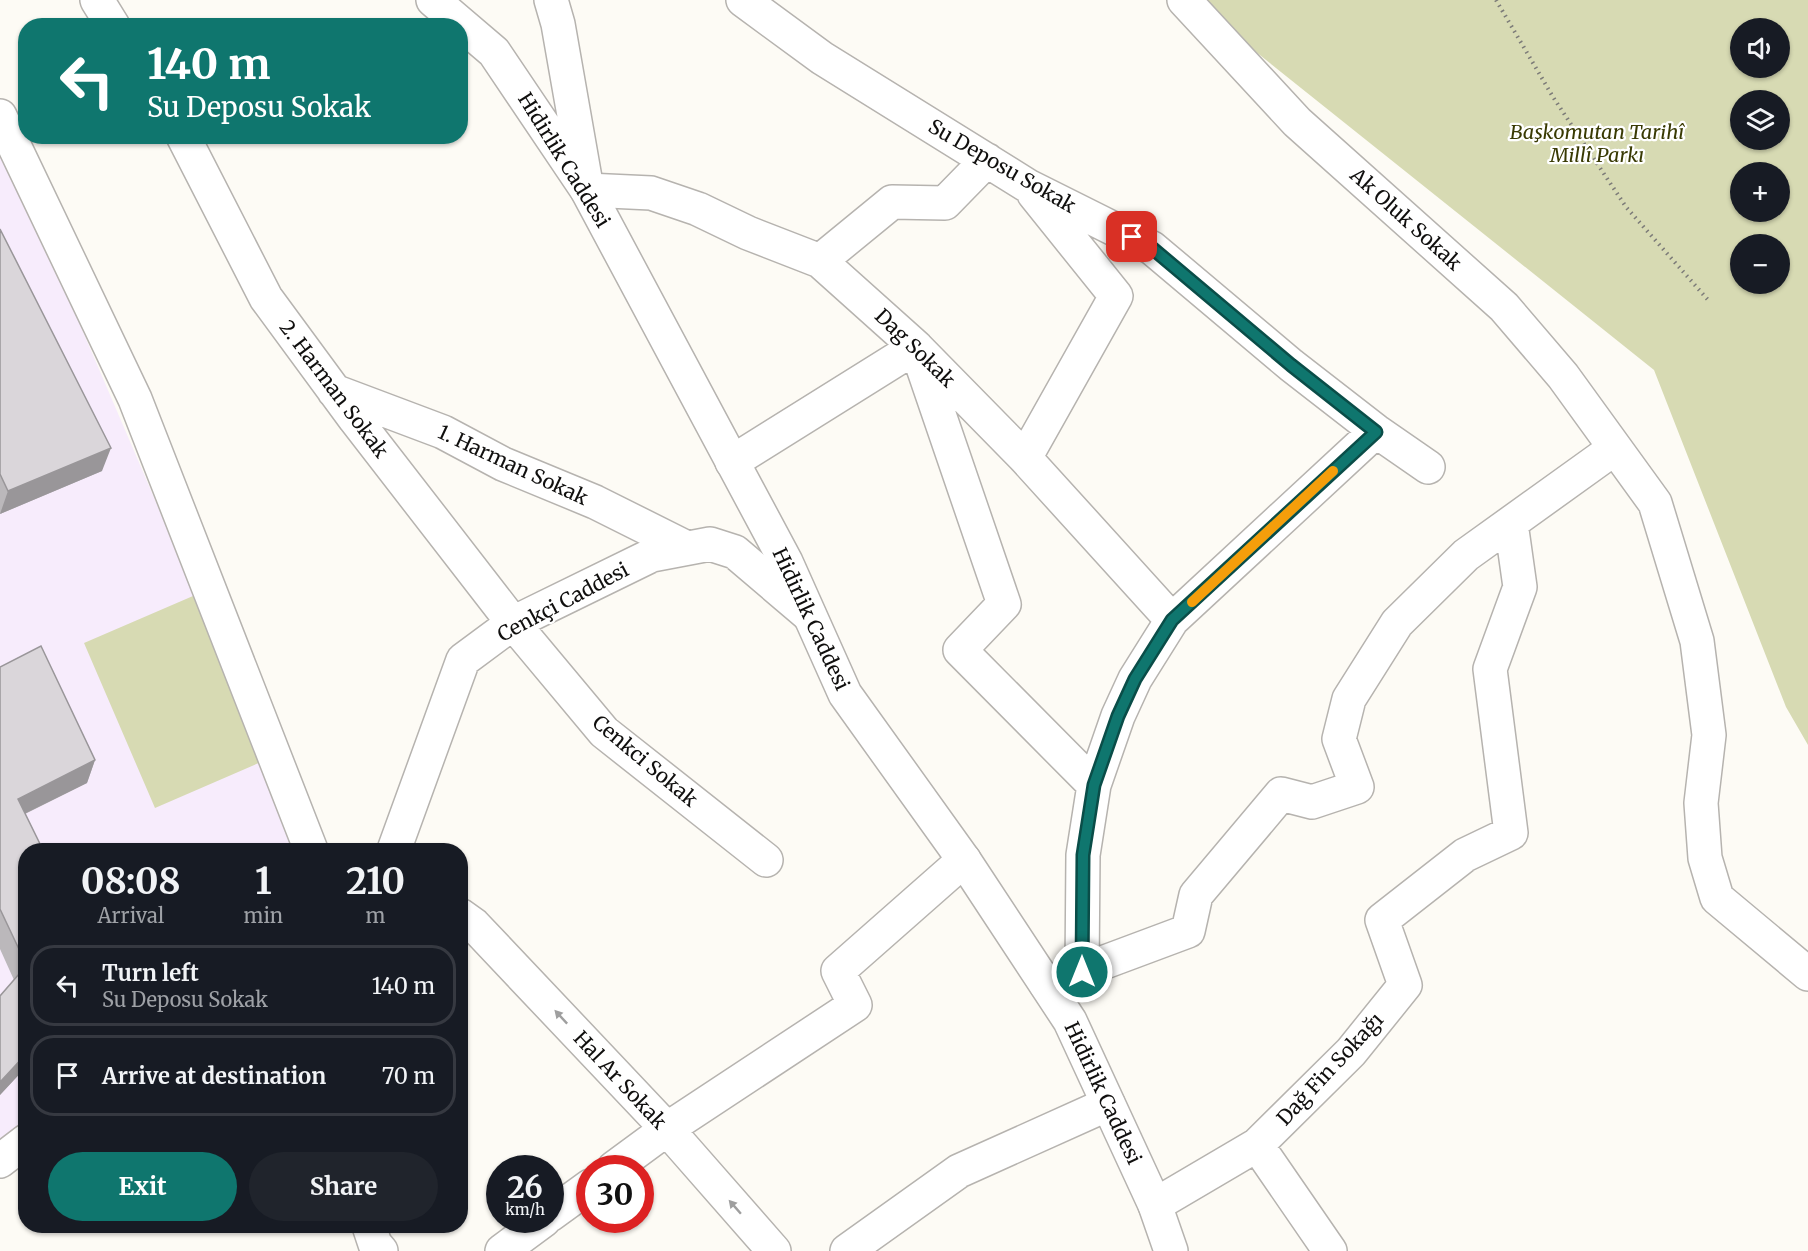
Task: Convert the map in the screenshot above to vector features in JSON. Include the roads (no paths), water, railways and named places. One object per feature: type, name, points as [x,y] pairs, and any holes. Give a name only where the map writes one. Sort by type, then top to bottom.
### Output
[{"type":"street","points":[[97,0],[108,18]]},
{"type":"street","name":"Hidirlik Caddesi","points":[[434,0],[455,18]]},
{"type":"street","points":[[551,0],[558,24],[587,190]]},
{"type":"street","name":"Su Deposu Sokak","points":[[743,0],[822,58],[1028,186],[1152,248],[1291,365],[1376,432],[1428,467]]},
{"type":"street","name":"Ak Oluk Sokak","points":[[1184,0],[1298,122],[1504,307],[1563,376],[1655,503],[1697,641],[1709,735],[1701,814],[1705,858],[1717,898],[1808,974]]},
{"type":"street","name":"Hidirlik Caddesi","points":[[468,29],[494,52],[587,190],[786,562],[845,694],[964,860],[1070,1021],[1155,1205],[1171,1251]]},
{"type":"street","points":[[0,116],[135,399],[308,843]]},
{"type":"street","name":"2. Harman Sokak","points":[[187,144],[266,298],[334,391],[513,623]]},
{"type":"street","points":[[820,261],[892,202],[945,203],[987,160]]},
{"type":"street","points":[[1025,458],[1116,296],[1028,186]]},
{"type":"street","name":"Dag Sokak","points":[[587,190],[651,193],[698,209],[748,233],[820,261],[916,347],[1025,458],[1172,620]]},
{"type":"street","points":[[732,462],[916,347],[1004,604],[960,650],[1094,785]]},
{"type":"street","name":"1. Harman Sokak","points":[[334,391],[443,432],[503,464],[595,502],[687,548]]},
{"type":"street","points":[[1082,972],[1083,855],[1094,785],[1118,716],[1135,679],[1172,620],[1376,432]]},
{"type":"street","points":[[1046,984],[1188,931],[1196,895],[1281,794],[1312,802],[1357,787],[1339,739],[1349,699],[1397,623],[1467,555],[1615,448]]},
{"type":"street","name":"Dağ Fin Sokağı","points":[[1155,1205],[1257,1145],[1351,1052],[1405,986],[1382,920],[1465,855],[1511,833],[1490,669],[1520,587],[1511,523]]},
{"type":"street","name":"Cenkçi Caddesi","points":[[397,843],[462,660],[513,623],[652,555],[710,544],[735,552],[809,615]]},
{"type":"street","name":"Cenkci Sokak","points":[[513,623],[604,732],[766,860]]},
{"type":"street","points":[[632,1155],[667,1129],[855,1005],[838,972],[964,860]]},
{"type":"street","name":"Hal Ar Sokak","points":[[468,921],[667,1129],[774,1251]]},
{"type":"street","points":[[847,1251],[958,1171],[1108,1104]]},
{"type":"street","points":[[1257,1145],[1330,1251]]},
{"type":"street","points":[[0,1161],[18,1147]]},
{"type":"street","points":[[371,1233],[375,1244],[381,1251]]},
{"type":"street","points":[[502,1251],[526,1233]]},
{"type":"park label","name":"Başkomutan Tarihî Millî Parkı","points":[[1597,144]]}]
